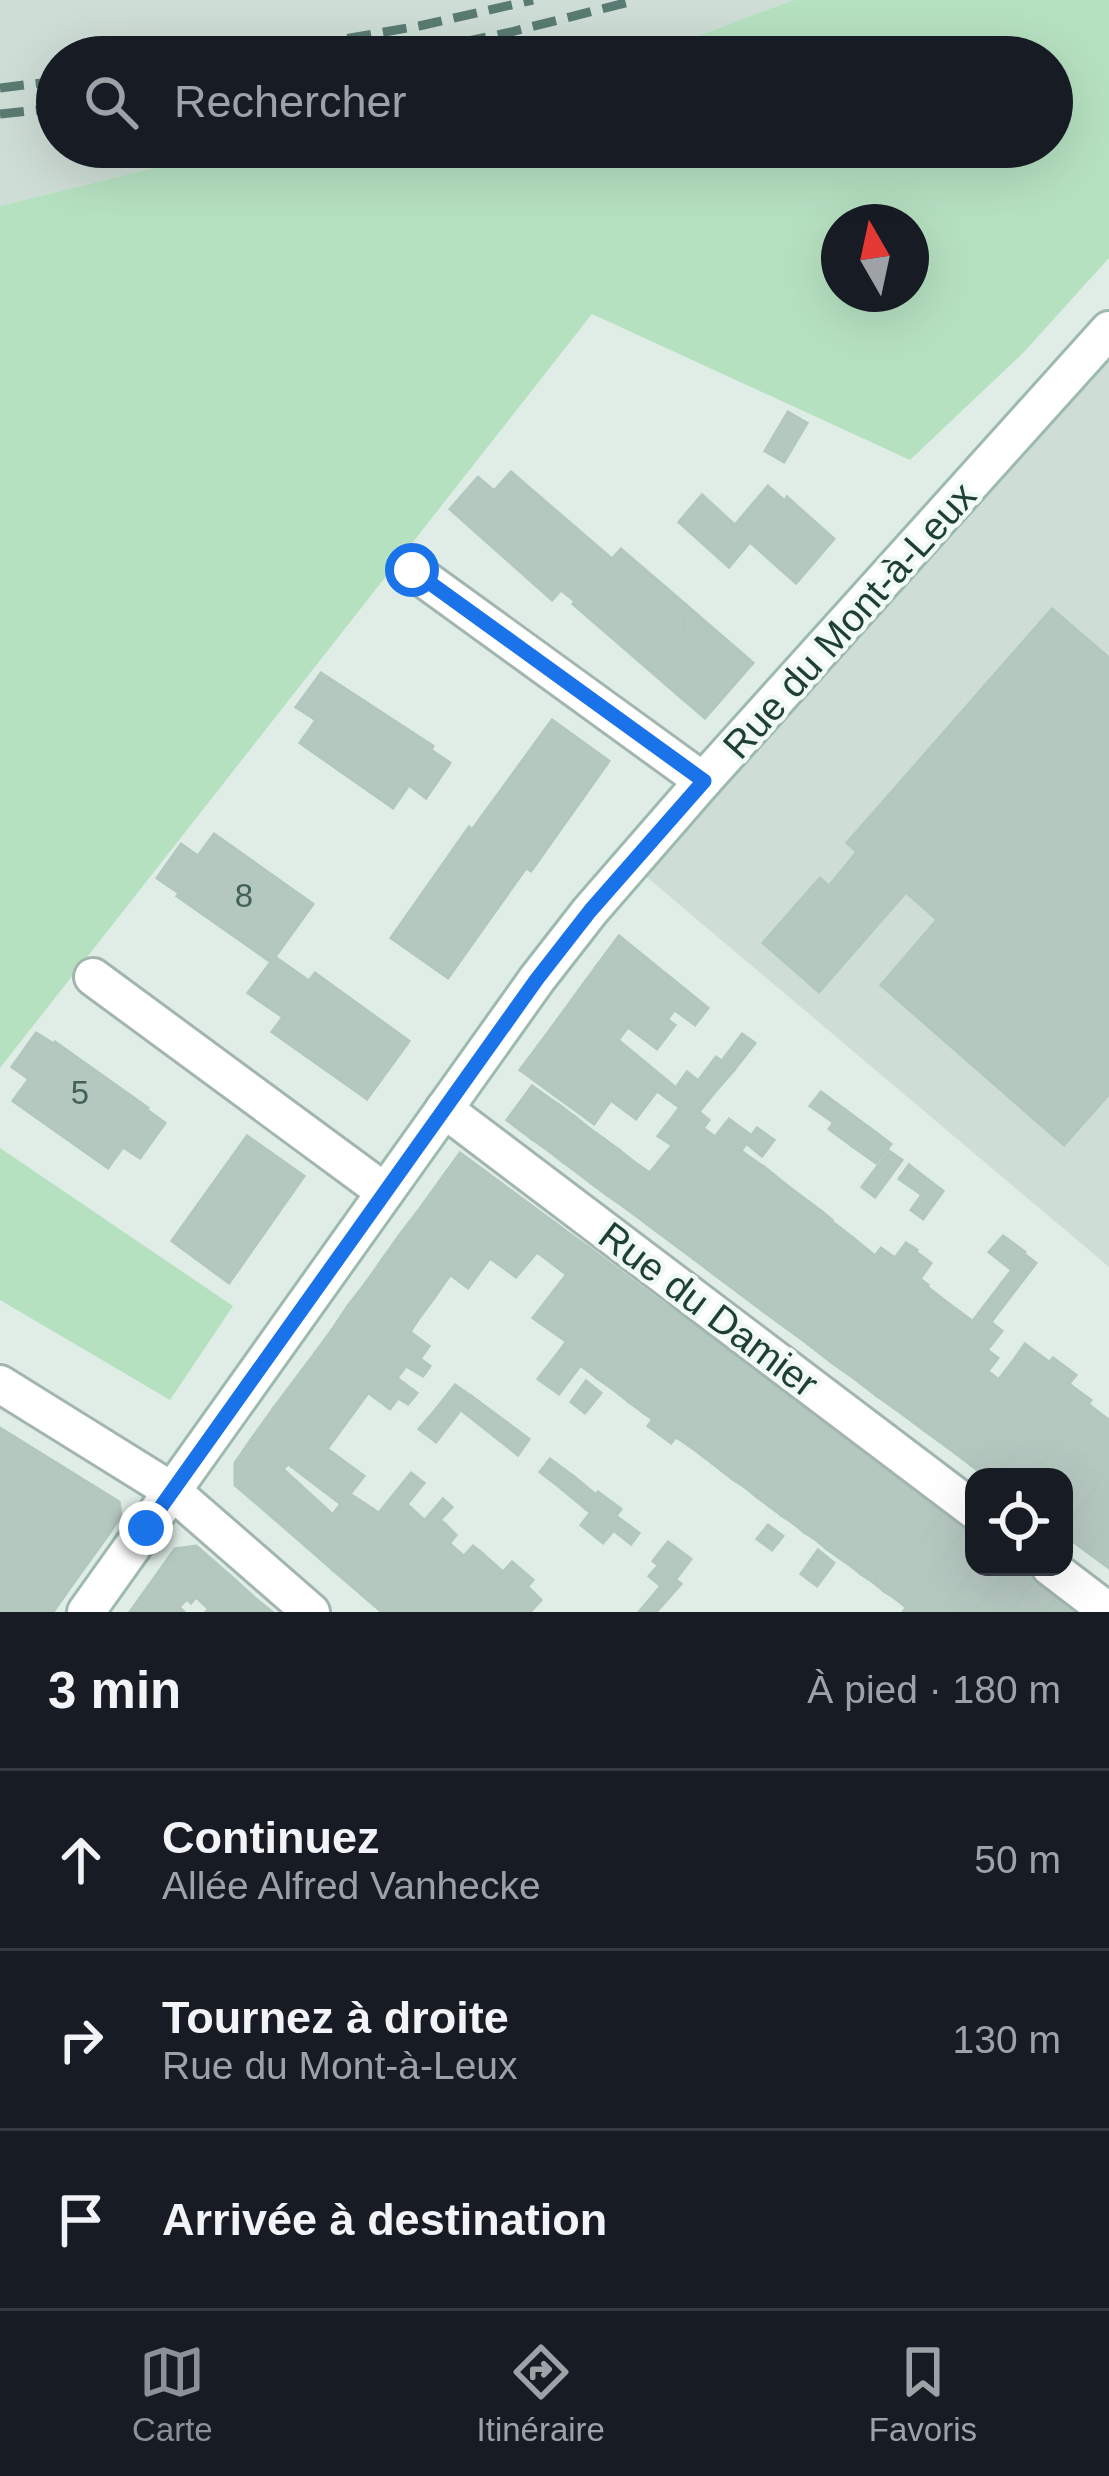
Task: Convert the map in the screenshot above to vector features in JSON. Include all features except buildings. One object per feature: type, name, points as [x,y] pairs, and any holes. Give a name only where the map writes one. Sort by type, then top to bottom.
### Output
[{"type":"street","name":"Rue du Mont-à-Leux","points":[[86,1612],[590,911],[1109,330]]},
{"type":"street","points":[[412,570],[704,781]]},
{"type":"street","points":[[93,977],[385,1192]]},
{"type":"street","name":"Rue du Damier","points":[[444,1109],[965,1503]]},
{"type":"street","points":[[0,1384],[172,1491],[311,1612]]},
{"type":"street","points":[[1061,1576],[1109,1612]]},
{"type":"shaded area","points":[[0,0],[793,0],[697,36],[36,36],[36,168],[153,168],[0,206]]},
{"type":"shaded area","points":[[1109,333],[1109,1267],[643,874]]},
{"type":"green space","points":[[793,0],[1109,0],[1109,258],[1023,353],[910,460],[592,314],[0,1068],[0,206],[153,168],[1073,168],[1073,36],[697,36]]},
{"type":"green space","points":[[0,1148],[233,1306],[170,1400],[0,1300]]},
{"type":"railway","points":[[362,36],[533,0]]},
{"type":"railway","points":[[492,36],[637,0]]},
{"type":"railway","points":[[0,88],[36,84]]},
{"type":"railway","points":[[0,114],[36,110]]},
{"type":"route","points":[[146,1528],[537,979],[704,781],[412,570]]}]
